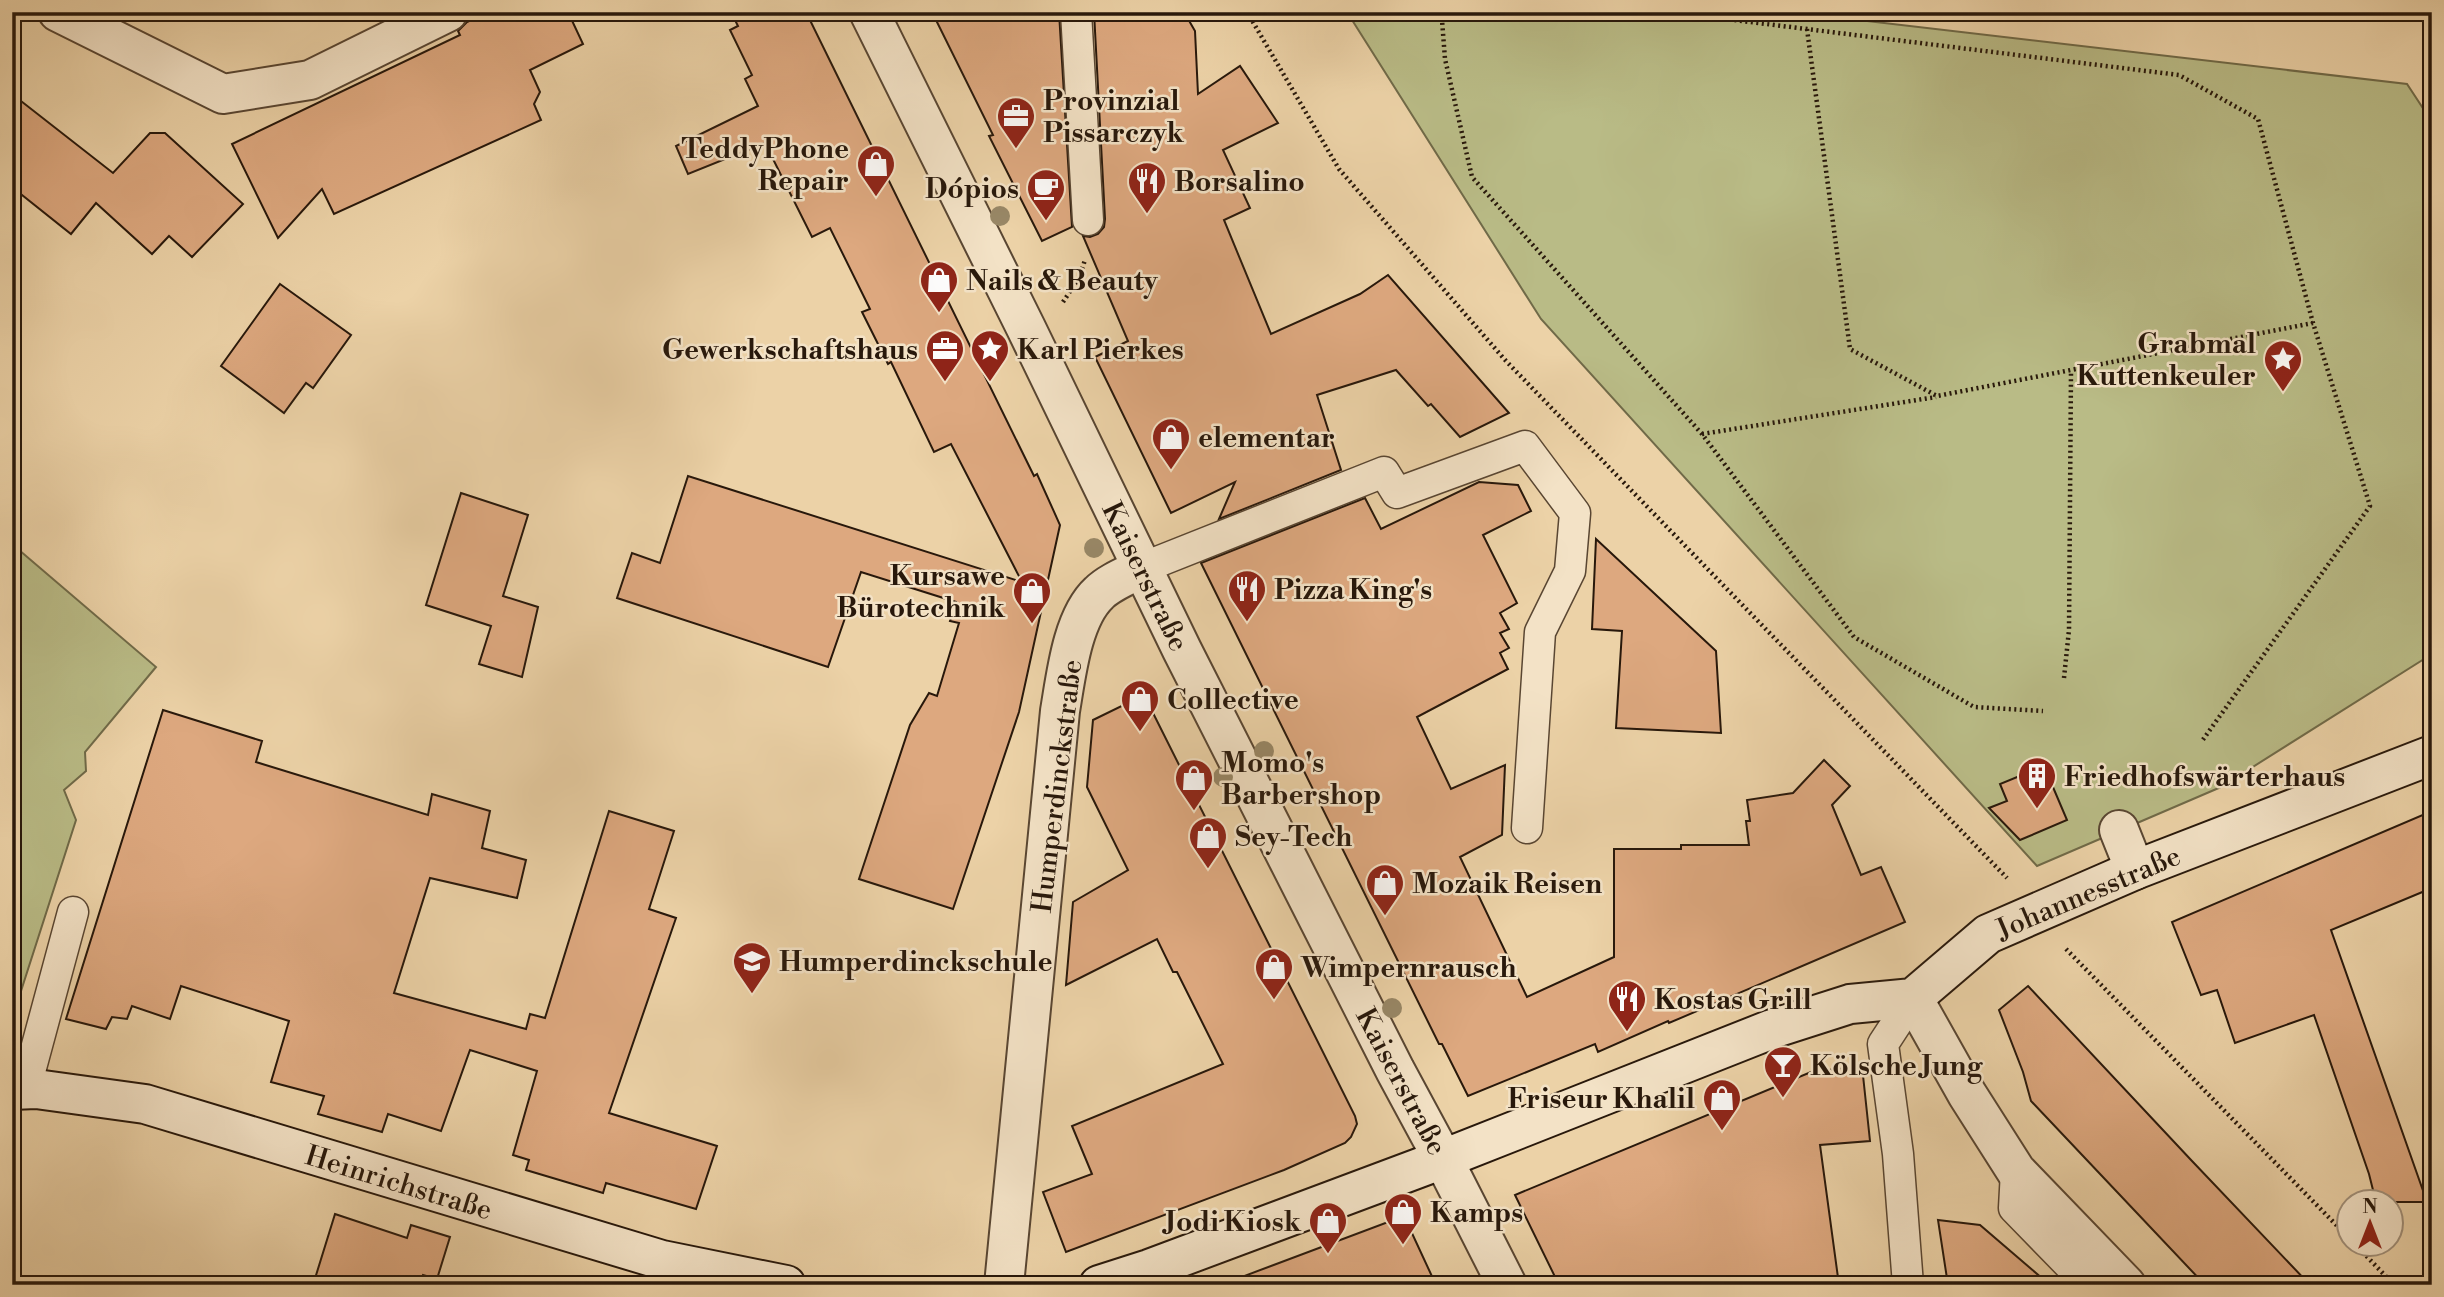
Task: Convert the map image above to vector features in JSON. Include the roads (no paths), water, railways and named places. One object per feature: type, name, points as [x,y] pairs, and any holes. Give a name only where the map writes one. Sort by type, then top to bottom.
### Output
[{"type":"street","points":[[58,12],[223,94],[310,80],[448,12]]},
{"type":"street","name":"Kaiserstraße","points":[[869,12],[1142,568],[1395,1070],[1507,1285]]},
{"type":"street","name":"Humperdinckstraße","points":[[1004,1285],[1060,711],[1069,662],[1078,625],[1099,593],[1142,568]]},
{"type":"street","name":"Johannesstraße","points":[[1913,998],[1988,934],[2039,910],[2432,755]]},
{"type":"street","points":[[2119,830],[2135,870]]},
{"type":"street","points":[[1099,1285],[1149,1269],[1443,1159],[1772,1029],[1850,1004],[1913,998],[1967,1094],[2016,1171],[2126,1285]]},
{"type":"street","name":"Heinrichstraße","points":[[19,1090],[36,1089],[145,1104],[662,1260],[786,1285]]},
{"type":"lane","points":[[1076,12],[1088,220]]},
{"type":"lane","points":[[1142,568],[1384,471],[1397,492],[1525,446],[1575,513],[1570,571],[1540,632],[1527,828]]},
{"type":"lane","points":[[19,1090],[73,912]]},
{"type":"lane","points":[[1908,1285],[1898,1154],[1883,1044],[1913,998]]},
{"type":"lane","points":[[2016,1171],[2014,1208],[2089,1285]]},
{"type":"place","name":"Provinzial Pissarczyk","points":[[1016,150]]},
{"type":"place","name":"TeddyPhone Repair","points":[[876,198]]},
{"type":"place","name":"Borsalino","points":[[1147,215]]},
{"type":"place","name":"Dópios","points":[[1046,222]]},
{"type":"place","name":"Nails & Beauty","points":[[939,314]]},
{"type":"place","name":"Gewerkschaftshaus","points":[[945,383]]},
{"type":"place","name":"Karl Pierkes","points":[[990,383]]},
{"type":"place","name":"Grabmal Kuttenkeuler","points":[[2283,393]]},
{"type":"place","name":"elementar","points":[[1171,471]]},
{"type":"place","name":"Pizza King's","points":[[1247,623]]},
{"type":"place","name":"Kursawe Bürotechnik","points":[[1032,625]]},
{"type":"place","name":"Collective","points":[[1140,733]]},
{"type":"place","name":"Friedhofswärterhaus","points":[[2037,810]]},
{"type":"place","name":"Momo's Barbershop","points":[[1194,812]]},
{"type":"place","name":"Sey-Tech","points":[[1208,870]]},
{"type":"place","name":"Mozaik Reisen","points":[[1385,917]]},
{"type":"place","name":"Humperdinckschule","points":[[752,995]]},
{"type":"place","name":"Wimpernrausch","points":[[1274,1001]]},
{"type":"place","name":"Kostas Grill","points":[[1627,1033]]},
{"type":"place","name":"Kölsche Jung","points":[[1783,1099]]},
{"type":"place","name":"Friseur Khalil","points":[[1722,1132]]},
{"type":"place","name":"Kamps","points":[[1403,1246]]},
{"type":"place","name":"Jodi Kiosk","points":[[1328,1255]]}]
